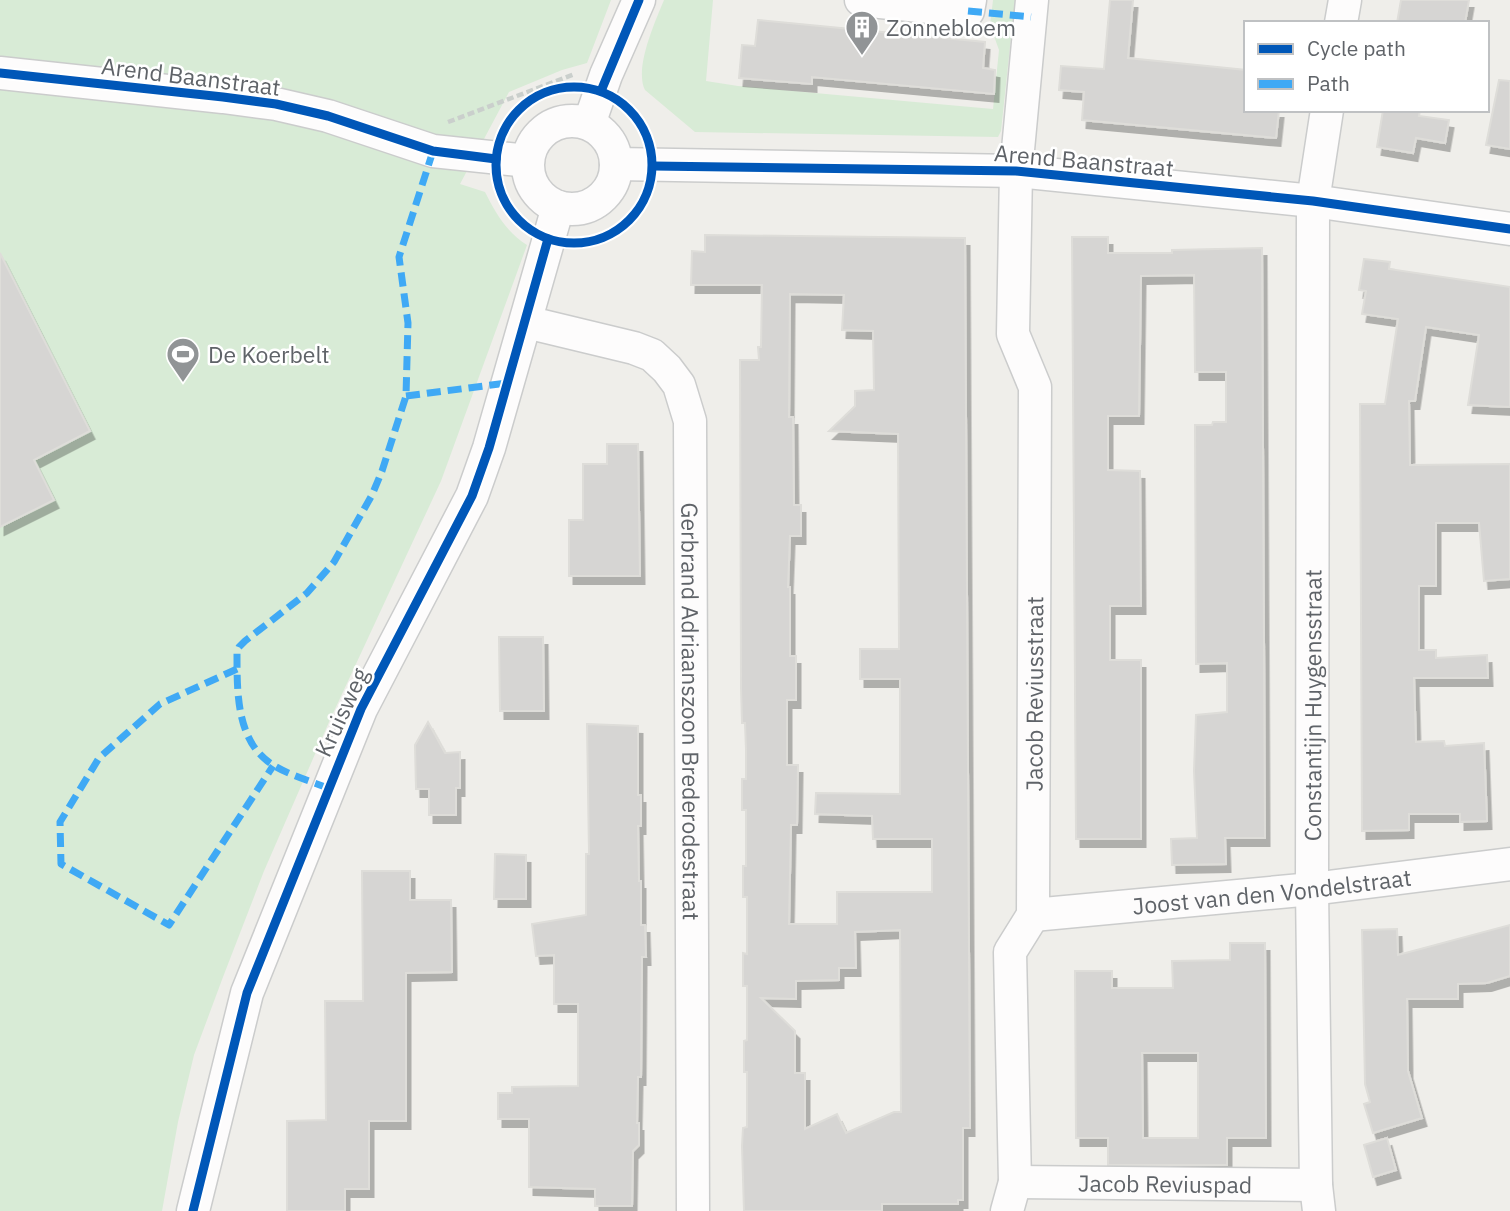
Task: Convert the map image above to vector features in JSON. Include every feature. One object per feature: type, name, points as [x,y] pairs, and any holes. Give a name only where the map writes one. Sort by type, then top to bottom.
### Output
[{"type":"street","points":[[589,124],[603,83],[639,0]]},
{"type":"street","points":[[861,0],[968,11],[970,0]]},
{"type":"street","name":"Jacob Reviusstraat","points":[[1011,1196],[1010,953],[1032,915],[1035,387],[1013,334],[1016,171],[1032,0]]},
{"type":"street","points":[[1341,21],[1345,0]]},
{"type":"street","name":"Arend Baanstraat","points":[[0,73],[276,104],[328,116],[433,151],[528,161]]},
{"type":"street","name":"Constantijn Huygensstraat","points":[[1317,1198],[1312,889],[1313,201],[1327,112]]},
{"type":"street","points":[[573,121],[589,124],[603,133],[613,147],[616,164],[613,181],[604,195],[591,205],[574,209],[558,207],[538,193],[532,182],[528,161],[534,143],[544,131],[558,123],[573,121]]},
{"type":"street","name":"Arend Baanstraat","points":[[616,164],[1016,171],[1313,201],[1510,229]]},
{"type":"street","name":"Kruisweg","points":[[194,1211],[247,993],[361,709],[472,496],[489,448],[558,207]]},
{"type":"street","name":"Gerbrand Adriaanszoon Brederodestraat","points":[[526,322],[634,348],[652,355],[679,385],[690,421],[694,1211]]},
{"type":"street","name":"Joost van den Vondelstraat","points":[[1032,915],[1312,889],[1510,864]]},
{"type":"street","name":"Jacob Reviuspad","points":[[1011,1196],[1317,1198]]},
{"type":"path","points":[[442,124],[565,76],[589,71],[603,83]]},
{"type":"path","points":[[522,106],[553,89],[603,83]]},
{"type":"green space","points":[[0,0],[611,0],[587,63],[562,70],[509,92],[460,184],[485,192],[508,228],[527,245],[441,481],[329,722],[264,871],[223,977],[194,1055],[178,1122],[162,1211],[0,1211]]},
{"type":"green space","points":[[664,0],[713,0],[706,81],[993,109],[999,50],[990,25],[993,0],[1015,0],[1001,131],[998,137],[695,132],[645,90],[642,81],[647,45]]},
{"type":"building","points":[[1110,0],[1133,0],[1128,58],[1244,70],[1244,112],[1279,112],[1276,138],[1082,120],[1084,92],[1059,90],[1061,66],[1104,69]]},
{"type":"building","points":[[1401,0],[1469,0],[1465,21],[1397,21]]},
{"type":"building","name":"Zonnebloem","points":[[758,20],[985,42],[983,68],[995,70],[994,94],[812,77],[812,84],[739,78],[742,45],[755,46]]},
{"type":"building","points":[[1499,80],[1510,81],[1510,149],[1486,145]]},
{"type":"building","points":[[1383,112],[1420,112],[1419,116],[1449,120],[1445,143],[1416,138],[1413,153],[1377,147]]},
{"type":"building","points":[[705,235],[965,238],[970,1128],[963,1128],[963,1200],[958,1200],[958,1204],[882,1204],[882,1211],[744,1211],[742,1146],[743,1128],[747,1127],[744,1041],[747,1040],[747,986],[743,986],[743,953],[747,954],[747,897],[743,897],[746,810],[742,810],[742,779],[746,779],[746,750],[741,687],[740,360],[759,360],[762,285],[691,285],[692,251],[705,252]],"holes":[[[790,294],[844,295],[842,330],[873,331],[874,390],[855,391],[855,406],[829,431],[898,434],[899,649],[860,649],[860,679],[900,679],[900,794],[816,793],[815,814],[872,816],[873,839],[932,839],[932,892],[837,892],[837,924],[789,924],[791,825],[797,825],[798,765],[787,765],[787,700],[796,700],[796,656],[790,656],[788,587],[790,536],[801,536],[801,505],[794,505],[793,417],[789,417]],[[900,930],[901,1112],[894,1112],[846,1133],[837,1114],[805,1129],[805,1073],[795,1073],[795,1031],[761,998],[796,999],[796,981],[839,980],[839,968],[856,968],[855,932]]]},
{"type":"building","points":[[1072,237],[1108,237],[1108,253],[1262,248],[1265,838],[1225,838],[1226,864],[1172,865],[1171,839],[1197,838],[1194,771],[1196,715],[1227,712],[1227,663],[1196,664],[1195,425],[1226,422],[1226,372],[1195,372],[1194,275],[1141,276],[1139,416],[1108,416],[1108,470],[1140,471],[1141,606],[1110,606],[1110,660],[1141,660],[1141,839],[1076,839]]},
{"type":"building","points":[[0,253],[90,431],[34,460],[54,500],[0,527]]},
{"type":"building","points":[[1364,259],[1390,262],[1389,269],[1510,287],[1510,407],[1468,405],[1479,335],[1426,327],[1415,401],[1409,401],[1410,465],[1510,464],[1510,579],[1484,581],[1479,523],[1436,523],[1436,586],[1419,586],[1419,650],[1436,650],[1436,658],[1487,655],[1488,678],[1414,678],[1416,742],[1444,741],[1445,746],[1484,743],[1487,821],[1460,822],[1460,814],[1409,814],[1409,830],[1362,831],[1360,404],[1385,404],[1398,319],[1362,314],[1366,291],[1359,290]]},
{"type":"building","points":[[607,444],[638,444],[640,576],[569,576],[569,520],[583,520],[583,464],[607,464]]},
{"type":"building","points":[[499,637],[543,637],[544,711],[500,711]]},
{"type":"building","points":[[428,722],[445,753],[460,752],[460,788],[456,788],[456,815],[429,815],[429,789],[416,789],[415,745]]},
{"type":"building","points":[[587,724],[638,726],[638,795],[641,795],[641,826],[638,826],[639,881],[646,957],[642,957],[641,1077],[638,1077],[637,1123],[639,1145],[633,1151],[632,1206],[595,1206],[595,1189],[529,1187],[529,1119],[498,1119],[498,1093],[512,1093],[512,1087],[578,1086],[578,1004],[554,1004],[554,955],[536,956],[532,924],[586,915],[586,854],[589,854]]},
{"type":"building","points":[[495,854],[526,855],[526,899],[494,899]]},
{"type":"building","points":[[362,871],[410,871],[410,900],[451,900],[452,972],[406,973],[406,1121],[369,1121],[369,1189],[345,1189],[345,1211],[287,1211],[287,1121],[326,1120],[325,1001],[363,1001]]},
{"type":"building","points":[[1510,925],[1510,976],[1487,983],[1458,984],[1458,999],[1407,999],[1408,1071],[1422,1118],[1373,1133],[1364,1104],[1370,1102],[1365,1084],[1362,930],[1397,929],[1398,955]]},
{"type":"building","points":[[1230,943],[1265,943],[1266,1138],[1227,1138],[1227,1165],[1108,1165],[1108,1138],[1076,1138],[1075,971],[1112,971],[1112,988],[1173,988],[1172,961],[1230,960]],"holes":[[[1142,1053],[1198,1053],[1198,1138],[1143,1138]]]},
{"type":"building","points":[[1387,1138],[1396,1170],[1373,1177],[1364,1145]]},
{"type":"marked path","points":[[968,11],[1031,17]]},
{"type":"marked path","points":[[328,788],[273,765],[252,743],[241,715],[237,652],[245,641],[307,593],[334,562],[372,495],[382,471],[406,396],[408,323],[399,257],[433,151]]},
{"type":"marked path","points":[[406,396],[507,383]]},
{"type":"marked path","points":[[237,669],[160,704],[99,758],[60,822],[61,864],[169,925],[273,766]]},
{"type":"cycle path","points":[[601,91],[639,0]]},
{"type":"cycle path","points":[[0,73],[276,104],[328,116],[433,151],[496,159]]},
{"type":"cycle path","points":[[574,87],[604,93],[629,110],[646,135],[652,165],[646,195],[629,220],[604,237],[574,243],[544,237],[519,220],[502,195],[496,165],[502,135],[519,110],[544,93],[574,87]]},
{"type":"cycle path","points":[[653,166],[1016,171],[1313,201],[1510,229]]},
{"type":"cycle path","points":[[193,1211],[247,993],[361,709],[472,496],[489,448],[548,239]]},
{"type":"place","name":"Zonnebloem","points":[[862,57]]},
{"type":"place","name":"De Koerbelt","points":[[183,384]]}]
